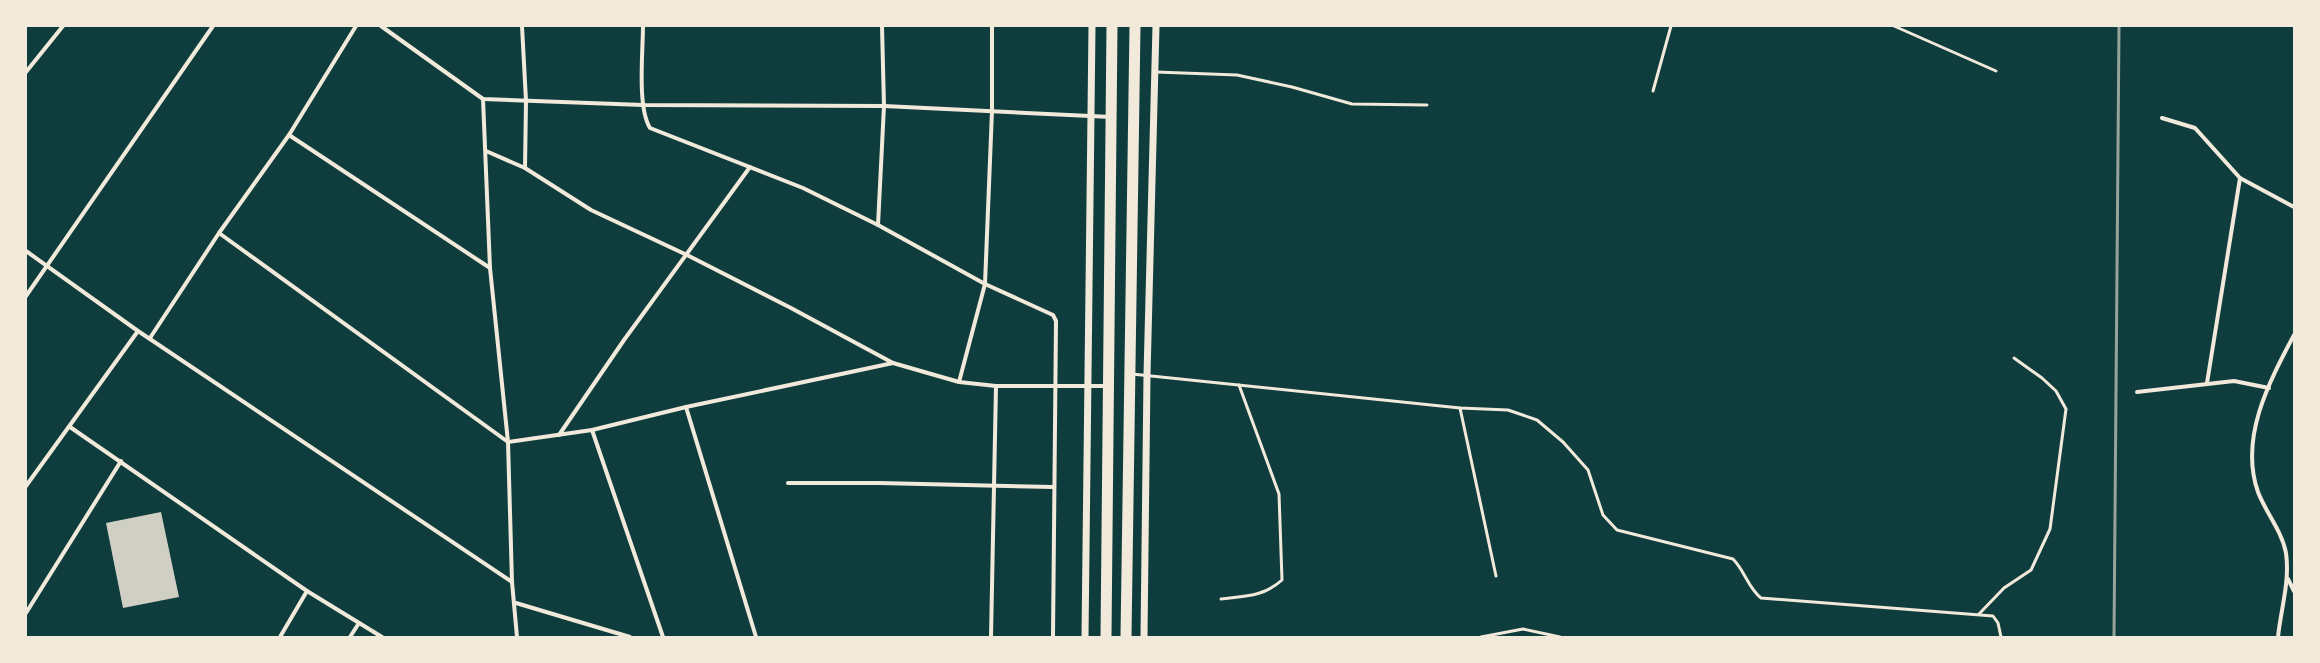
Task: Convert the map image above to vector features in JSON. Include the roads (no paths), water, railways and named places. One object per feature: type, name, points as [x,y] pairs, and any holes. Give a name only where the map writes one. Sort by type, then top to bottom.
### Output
[{"type":"highway","points":[[1106,637],[1110,386],[1112,26]]},
{"type":"highway","points":[[1126,637],[1135,26]]},
{"type":"street","points":[[26,72],[63,26]]},
{"type":"street","points":[[26,296],[213,26]]},
{"type":"street","points":[[150,338],[219,234],[289,135],[356,26]]},
{"type":"street","points":[[381,26],[482,99],[643,105],[884,106],[1111,117]]},
{"type":"street","points":[[522,26],[526,101],[524,168]]},
{"type":"street","points":[[643,26],[643,105],[645,120],[650,128],[803,188],[878,225],[985,284],[1053,315],[1056,321],[1053,487],[1053,637]]},
{"type":"street","points":[[878,225],[884,106],[882,26]]},
{"type":"street","points":[[958,382],[985,284],[992,111],[992,26]]},
{"type":"street","points":[[1085,637],[1092,26]]},
{"type":"street","points":[[1144,637],[1147,375],[1156,26]]},
{"type":"street","points":[[482,99],[486,152],[490,268],[508,442],[512,582],[516,603],[517,637]]},
{"type":"street","points":[[2162,118],[2195,128],[2240,178],[2294,207]]},
{"type":"street","points":[[289,135],[490,268]]},
{"type":"street","points":[[486,152],[524,168],[591,210],[687,255],[893,363],[958,382],[996,386],[1110,386]]},
{"type":"street","points":[[559,435],[624,340],[750,167]]},
{"type":"street","points":[[2207,383],[2240,178]]},
{"type":"street","points":[[219,234],[508,442],[592,430],[686,407],[893,363]]},
{"type":"street","points":[[26,251],[138,331],[512,582]]},
{"type":"street","points":[[26,486],[138,331]]},
{"type":"street","points":[[2278,637],[2288,579],[2286,551],[2277,529],[2264,508],[2252,474],[2251,448],[2258,415],[2294,334]]},
{"type":"street","points":[[2137,392],[2234,381],[2269,388]]},
{"type":"street","points":[[990,637],[996,386]]},
{"type":"street","points":[[686,407],[756,637]]},
{"type":"street","points":[[70,427],[307,591],[382,637]]},
{"type":"street","points":[[592,430],[663,637]]},
{"type":"street","points":[[26,613],[121,461]]},
{"type":"street","points":[[788,483],[1053,487]]},
{"type":"street","points":[[2288,579],[2294,590]]},
{"type":"street","points":[[280,637],[307,591]]},
{"type":"street","points":[[516,603],[623,637],[630,637]]},
{"type":"street","points":[[350,637],[359,623]]},
{"type":"lane","points":[[1653,91],[1671,26]]},
{"type":"lane","points":[[1894,26],[1996,71]]},
{"type":"lane","points":[[1156,72],[1237,76],[1292,87],[1352,104],[1427,105]]},
{"type":"lane","points":[[1979,614],[2004,588],[2031,570],[2050,529],[2066,409],[2056,391],[2042,378],[2014,358]]},
{"type":"lane","points":[[1130,374],[1460,408],[1508,410],[1537,420],[1563,442],[1588,470],[1603,515],[1617,530],[1733,559],[1742,569],[1753,592],[1761,598],[1993,616],[1998,623],[2001,637]]},
{"type":"lane","points":[[1221,599],[1256,595],[1271,590],[1282,580],[1279,494],[1240,385]]},
{"type":"lane","points":[[1460,408],[1496,576]]},
{"type":"lane","points":[[1481,637],[1522,629],[1560,637]]},
{"type":"railway","points":[[2114,637],[2119,26]]}]
